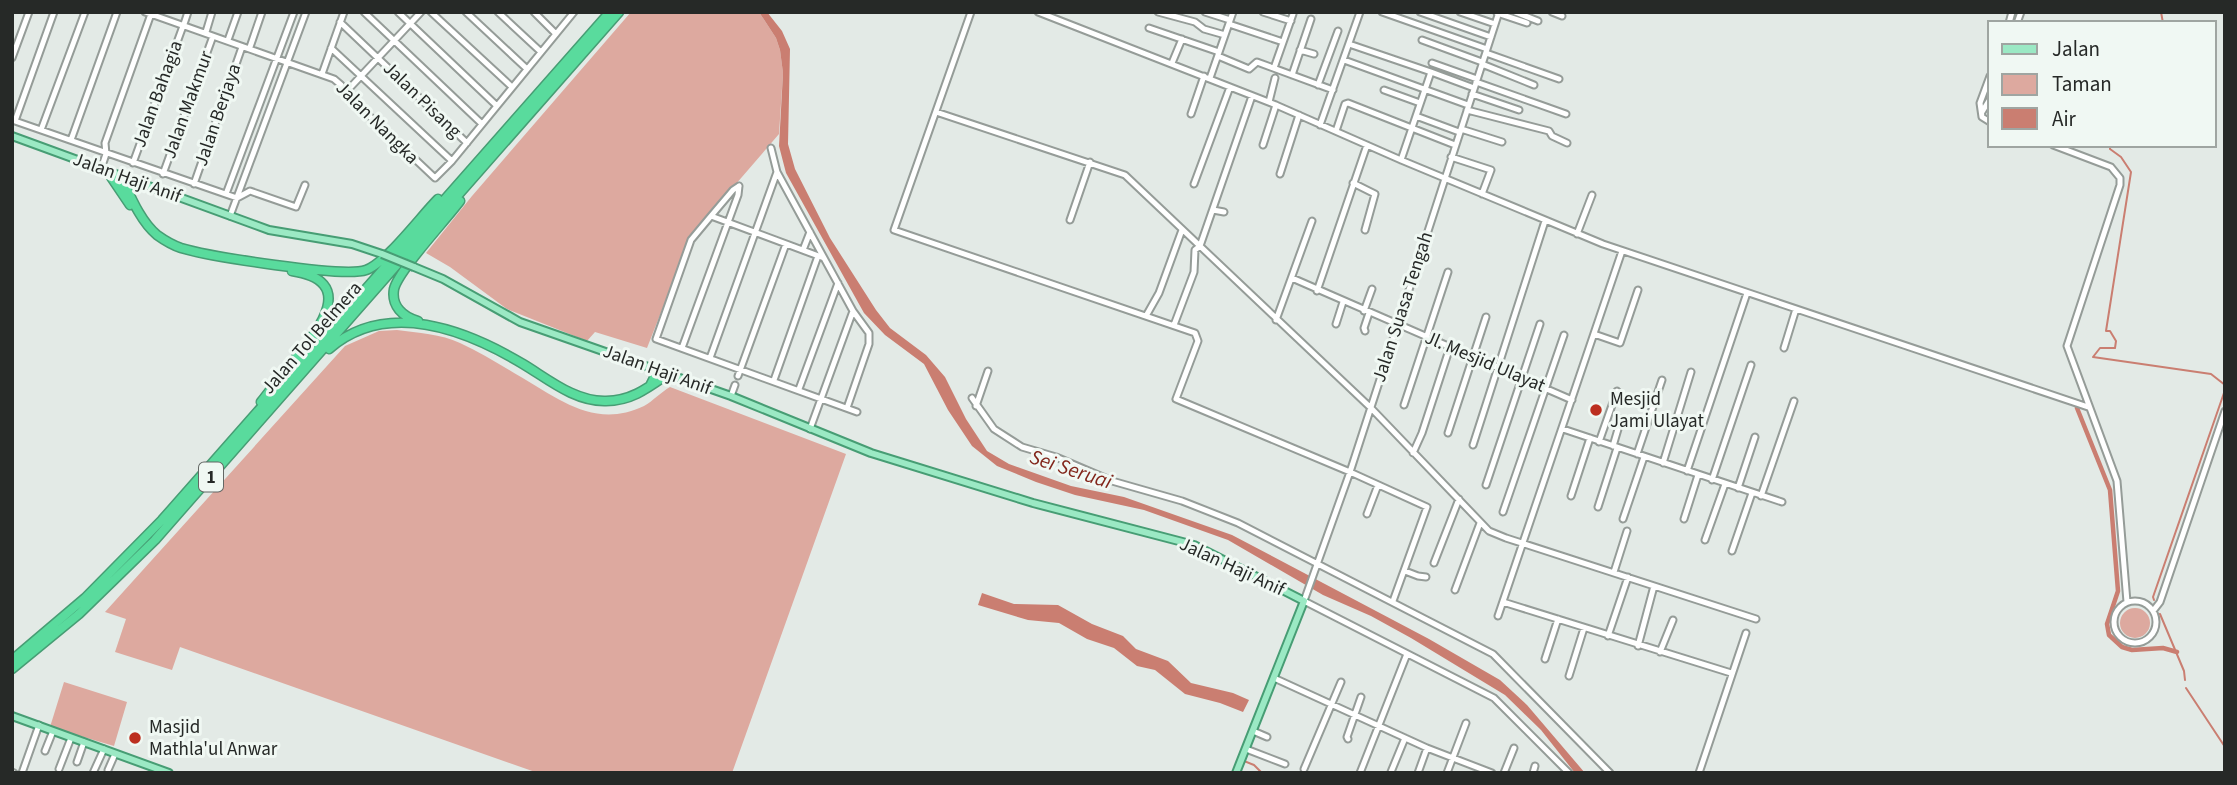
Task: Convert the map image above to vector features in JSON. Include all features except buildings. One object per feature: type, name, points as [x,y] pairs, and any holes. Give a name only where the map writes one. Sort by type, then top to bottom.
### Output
[{"type":"highway","name":"Jalan Tol Belmera","points":[[12,660],[60,622],[109,576],[221,455],[610,12]]},
{"type":"highway","name":"Jalan Tol Belmera","points":[[12,669],[47,642],[108,587],[179,513],[619,12]]},
{"type":"highway","points":[[121,176],[153,231],[181,248],[338,272],[362,271],[384,257],[516,118]]},
{"type":"highway","points":[[492,156],[400,276],[394,292],[398,309],[413,320],[463,330],[491,341],[566,387],[594,398],[616,398],[636,393],[652,382],[655,376],[652,368]]},
{"type":"highway","points":[[103,168],[144,226],[164,246],[192,255],[309,274],[319,280],[327,292],[328,307],[319,327],[221,455]]},
{"type":"highway","points":[[238,445],[246,440],[329,349],[352,332],[376,324],[402,323],[474,337],[565,389],[594,400],[615,401],[632,397],[668,374]]},
{"type":"main road","name":"Jalan Haji Anif","points":[[12,136],[279,232],[352,244],[382,254],[443,279],[509,317],[731,396],[862,449],[1006,496],[1194,545],[1304,601]]},
{"type":"main road","points":[[1236,773],[1304,601]]},
{"type":"main road","points":[[12,716],[169,773]]},
{"type":"street","points":[[12,58],[29,12]]},
{"type":"street","points":[[54,12],[13,120],[237,198],[250,191],[296,207],[305,185]]},
{"type":"street","points":[[41,130],[85,12]]},
{"type":"street","points":[[71,140],[117,12]]},
{"type":"street","name":"Jalan Bahagia","points":[[133,163],[188,12]]},
{"type":"street","points":[[205,32],[212,12]]},
{"type":"street","points":[[228,40],[237,12]]},
{"type":"street","points":[[250,47],[262,12]]},
{"type":"street","points":[[226,194],[294,12]]},
{"type":"street","points":[[230,216],[306,12]]},
{"type":"street","points":[[322,74],[344,12]]},
{"type":"street","points":[[364,12],[482,124]]},
{"type":"street","points":[[398,12],[497,106]]},
{"type":"street","points":[[345,93],[421,12]]},
{"type":"street","points":[[431,12],[512,88]]},
{"type":"street","points":[[466,12],[527,69]]},
{"type":"street","points":[[498,12],[541,52]]},
{"type":"street","points":[[534,12],[556,34]]},
{"type":"street","points":[[971,12],[894,230],[1195,332],[1198,339],[1176,399],[1427,507],[1393,601]]},
{"type":"street","points":[[1038,12],[1269,102],[1545,221],[1622,251],[2088,407]]},
{"type":"street","points":[[1158,12],[1195,22],[1205,29],[1225,35]]},
{"type":"street","points":[[1205,12],[1283,42]]},
{"type":"street","points":[[1191,114],[1218,54],[1233,12]]},
{"type":"street","points":[[1263,12],[1291,21]]},
{"type":"street","points":[[1320,125],[1360,12]]},
{"type":"street","points":[[1381,12],[1559,79]]},
{"type":"street","points":[[1420,12],[1491,37]]},
{"type":"street","points":[[1460,12],[1495,24]]},
{"type":"street","points":[[1515,12],[1538,21]]},
{"type":"street","points":[[1552,12],[1562,16]]},
{"type":"street","points":[[103,168],[105,143],[148,13],[275,57]]},
{"type":"street","points":[[331,48],[452,161],[571,13]]},
{"type":"street","points":[[1498,13],[1527,23]]},
{"type":"street","name":"Jalan Suasa Tengah","points":[[1304,601],[1350,472],[1498,13]]},
{"type":"street","points":[[162,14],[183,25],[275,57]]},
{"type":"street","points":[[1274,68],[1293,14]]},
{"type":"street","points":[[1292,75],[1311,19]]},
{"type":"street","name":"Jalan Pisang","points":[[340,22],[467,143]]},
{"type":"street","points":[[1149,28],[1182,39],[1249,69],[1257,62],[1333,90]]},
{"type":"street","points":[[1318,85],[1338,31]]},
{"type":"street","name":"Jalan Makmur","points":[[163,174],[213,36]]},
{"type":"street","points":[[1172,64],[1182,39]]},
{"type":"street","points":[[1422,40],[1534,85]]},
{"type":"street","points":[[1349,44],[1566,114]]},
{"type":"street","name":"Jalan Berjaya","points":[[194,184],[242,47]]},
{"type":"street","points":[[1300,50],[1314,54]]},
{"type":"street","name":"Jalan Nangka","points":[[275,57],[338,81],[345,93],[435,178],[452,161]]},
{"type":"street","points":[[1344,60],[1468,107],[1549,131],[1552,136],[1567,143]]},
{"type":"street","points":[[1432,63],[1519,110]]},
{"type":"street","points":[[1401,160],[1431,72]]},
{"type":"street","points":[[1269,102],[1275,78]]},
{"type":"street","points":[[1988,81],[1980,103],[1982,117],[1988,120]]},
{"type":"street","points":[[1194,184],[1230,87]]},
{"type":"street","points":[[1384,90],[1420,103]]},
{"type":"street","points":[[1174,325],[1194,272],[1195,250],[1200,246],[1252,96]]},
{"type":"street","points":[[1982,112],[1988,102]]},
{"type":"street","points":[[1336,131],[1346,103],[1455,145]]},
{"type":"street","points":[[1263,145],[1276,105]]},
{"type":"street","points":[[936,112],[1125,175],[1415,450],[1480,523],[1498,535],[1756,619]]},
{"type":"street","points":[[1280,174],[1298,115]]},
{"type":"street","points":[[1416,116],[1502,142]]},
{"type":"street","points":[[92,163],[96,150],[105,143]]},
{"type":"street","points":[[1317,291],[1367,145]]},
{"type":"street","points":[[2058,147],[2111,167],[2120,178],[2120,185],[2067,346],[2113,467],[2119,496],[2127,602]]},
{"type":"street","points":[[771,148],[777,172],[821,257],[870,338],[847,408]]},
{"type":"street","points":[[1451,157],[1491,170],[1483,193]]},
{"type":"street","points":[[1070,220],[1090,162]]},
{"type":"street","points":[[710,358],[777,172]]},
{"type":"street","points":[[1353,183],[1376,194],[1365,230]]},
{"type":"street","points":[[682,348],[739,186],[691,240],[656,336],[659,341],[741,368],[857,412]]},
{"type":"street","points":[[1577,234],[1591,195]]},
{"type":"street","points":[[1213,210],[1224,212]]},
{"type":"street","points":[[711,216],[821,257]]},
{"type":"street","points":[[1276,320],[1312,221]]},
{"type":"street","points":[[1473,445],[1545,221]]},
{"type":"street","points":[[1146,316],[1158,293],[1182,230]]},
{"type":"street","points":[[803,250],[810,232]]},
{"type":"street","points":[[738,376],[786,244]]},
{"type":"street","points":[[1498,616],[1622,251]]},
{"type":"street","points":[[774,380],[821,257]]},
{"type":"street","points":[[1404,405],[1448,272]]},
{"type":"street","name":"Jl. Mesjid Ulayat","points":[[1292,278],[1572,400]]},
{"type":"street","points":[[799,389],[838,283]]},
{"type":"street","points":[[1365,331],[1372,289]]},
{"type":"street","points":[[1594,334],[1620,344],[1638,290]]},
{"type":"street","points":[[1687,471],[1746,293]]},
{"type":"street","points":[[1336,324],[1343,302]]},
{"type":"street","points":[[1784,348],[1796,309]]},
{"type":"street","points":[[810,429],[853,311]]},
{"type":"street","points":[[1448,433],[1486,317]]},
{"type":"street","points":[[1486,485],[1540,324]]},
{"type":"street","points":[[1503,512],[1564,335]]},
{"type":"street","points":[[1415,450],[1450,347]]},
{"type":"street","points":[[1712,480],[1751,365]]},
{"type":"street","points":[[976,406],[988,371]]},
{"type":"street","points":[[1663,463],[1691,372]]},
{"type":"street","points":[[1623,519],[1662,380]]},
{"type":"street","points":[[731,396],[735,385]]},
{"type":"street","points":[[1599,442],[1617,391]]},
{"type":"street","points":[[972,398],[994,429],[1022,447],[1056,457],[1112,481],[1217,514],[1493,654],[1610,773]]},
{"type":"street","points":[[1761,496],[1794,401]]},
{"type":"street","points":[[2153,611],[2160,602],[2225,411]]},
{"type":"street","points":[[1598,507],[1621,419]]},
{"type":"street","points":[[1563,429],[1782,502]]},
{"type":"street","points":[[1738,488],[1755,437]]},
{"type":"street","points":[[1571,496],[1590,438]]},
{"type":"street","points":[[1684,519],[1698,475]]},
{"type":"street","points":[[1705,540],[1725,484]]},
{"type":"street","points":[[1367,513],[1378,485]]},
{"type":"street","points":[[1732,551],[1752,493]]},
{"type":"street","points":[[1434,563],[1459,499]]},
{"type":"street","points":[[1455,590],[1480,523]]},
{"type":"street","points":[[1614,572],[1627,531]]},
{"type":"street","points":[[1405,571],[1426,577]]},
{"type":"street","points":[[1608,636],[1628,578]]},
{"type":"street","points":[[1638,646],[1654,586]]},
{"type":"street","points":[[1304,601],[1494,698],[1569,773]]},
{"type":"street","points":[[1503,602],[1731,673]]},
{"type":"street","points":[[2127,602],[2144,603],[2153,611],[2157,622],[2153,634],[2144,642],[2132,643],[2117,633],[2114,621],[2118,610],[2127,602]]},
{"type":"street","points":[[1545,659],[1558,618]]},
{"type":"street","points":[[1660,652],[1672,620]]},
{"type":"street","points":[[1569,676],[1584,628]]},
{"type":"street","points":[[1699,773],[1746,634]]},
{"type":"street","points":[[1360,773],[1407,654]]},
{"type":"street","points":[[1274,678],[1427,748],[1492,773]]},
{"type":"street","points":[[1304,769],[1341,682]]},
{"type":"street","points":[[1348,739],[1346,737],[1361,697]]},
{"type":"street","points":[[1447,773],[1466,723]]},
{"type":"street","points":[[22,773],[39,725]]},
{"type":"street","points":[[45,751],[53,731]]},
{"type":"street","points":[[1253,731],[1267,737]]},
{"type":"street","points":[[59,769],[71,738]]},
{"type":"street","points":[[1391,772],[1405,738]]},
{"type":"street","points":[[77,762],[84,743]]},
{"type":"street","points":[[1418,773],[1427,748]]},
{"type":"street","points":[[1504,773],[1514,748]]},
{"type":"street","points":[[93,773],[104,749]]},
{"type":"street","points":[[1246,749],[1285,764]]},
{"type":"street","points":[[108,770],[116,754]]},
{"type":"green space","points":[[631,12],[759,12],[776,38],[783,73],[779,134],[691,236],[647,348],[595,332],[587,341],[507,309],[450,267],[426,253]]},
{"type":"green space","points":[[397,330],[437,336],[460,343],[579,409],[610,414],[627,412],[644,406],[670,387],[846,454],[732,773],[538,773],[180,647],[172,670],[115,652],[126,619],[105,612],[345,346],[379,331]]},
{"type":"green space","points":[[2135,608],[2141,609],[2149,617],[2149,629],[2141,637],[2135,638],[2129,637],[2121,629],[2120,623],[2121,617],[2129,609]]},
{"type":"green space","points":[[64,682],[127,702],[114,746],[50,727]]},
{"type":"water","points":[[759,12],[767,12],[782,31],[790,49],[788,144],[795,169],[830,238],[890,328],[926,355],[945,377],[966,419],[987,451],[1009,464],[1071,486],[1124,497],[1232,535],[1429,639],[1500,680],[1527,705],[1585,773],[1575,773],[1541,730],[1505,695],[1371,616],[1323,595],[1228,540],[1144,510],[1075,495],[1036,482],[997,466],[972,446],[948,410],[924,364],[885,335],[864,313],[786,173],[779,146],[783,73],[780,50],[776,38]]},
{"type":"water","points":[[982,593],[1014,604],[1058,605],[1092,624],[1123,636],[1136,649],[1168,661],[1191,683],[1233,693],[1249,700],[1243,712],[1185,694],[1155,670],[1137,666],[1114,648],[1087,639],[1059,623],[1028,620],[978,605]]},
{"type":"waterway","points":[[2161,12],[2163,21]]},
{"type":"waterway","points":[[2110,147],[2131,172],[2106,331],[2110,331],[2116,341],[2115,348],[2100,348],[2093,357],[2211,374],[2225,385]]},
{"type":"waterway","points":[[2154,600],[2225,390]]},
{"type":"waterway","points":[[2077,408],[2110,490],[2118,591],[2107,624],[2109,635],[2122,647],[2132,650],[2163,648],[2177,652]]},
{"type":"waterway","points":[[2160,614],[2184,671],[2185,680]]},
{"type":"waterway","points":[[2186,688],[2225,747]]},
{"type":"waterway","points":[[1244,761],[1254,765],[1262,773]]},
{"type":"place","name":"Mesjid Jami Ulayat","points":[[1596,410]]},
{"type":"place","name":"Masjid Mathla'ul Anwar","points":[[135,738]]},
{"type":"water label","name":"Sei Seruai","points":[[1071,469]]}]
